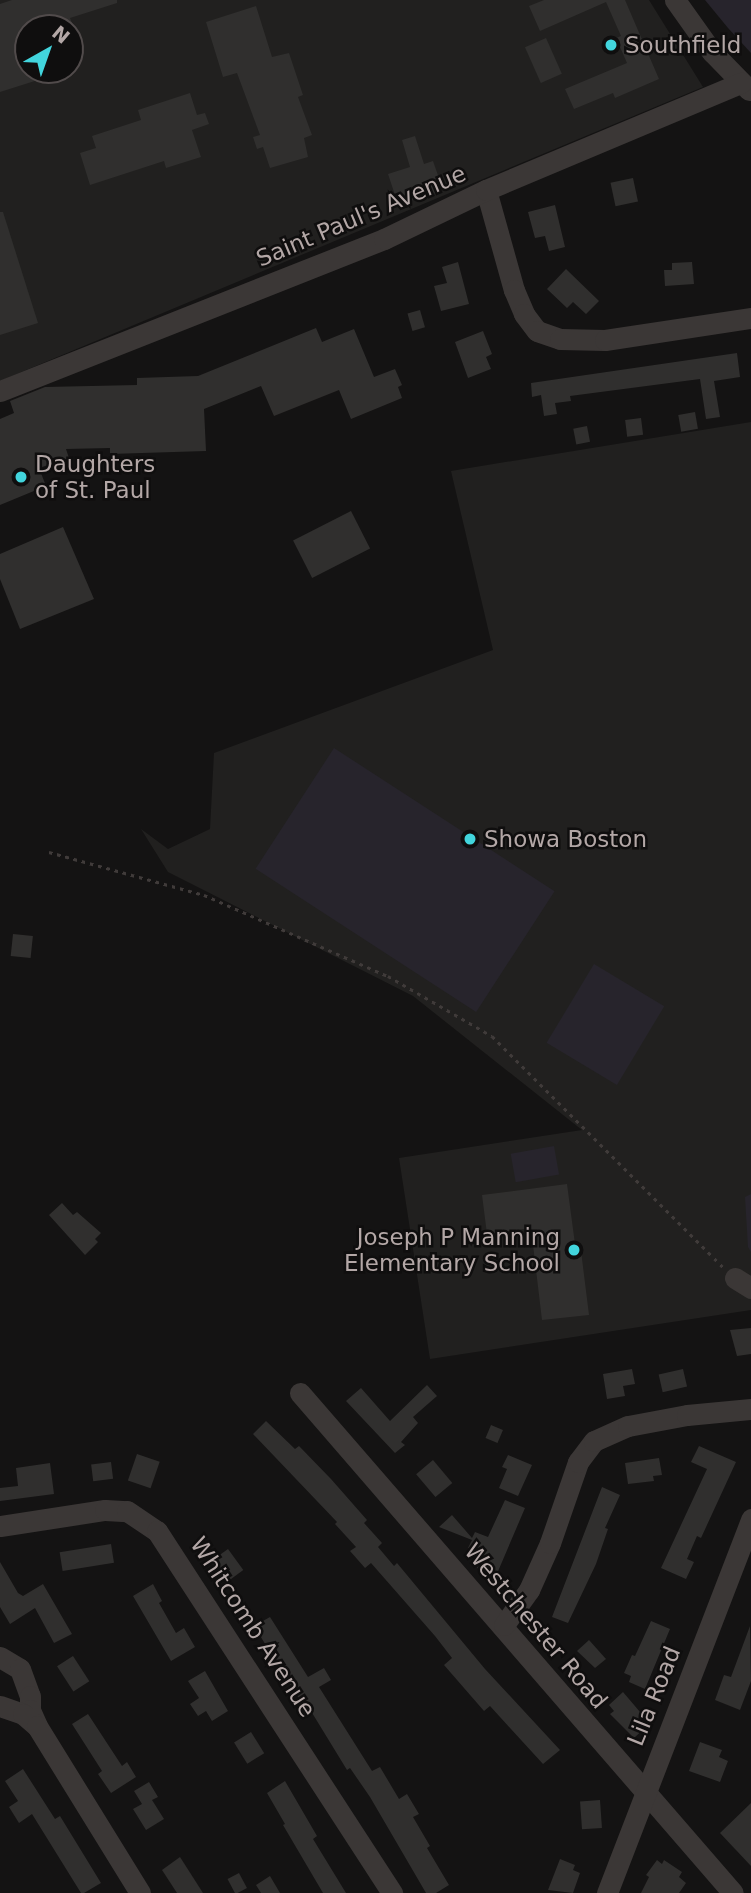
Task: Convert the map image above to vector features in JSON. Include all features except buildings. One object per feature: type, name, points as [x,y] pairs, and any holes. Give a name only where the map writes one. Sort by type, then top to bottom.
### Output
[{"type":"street","points":[[675,0],[712,52],[746,88]]},
{"type":"street","name":"Saint Paul's Avenue","points":[[0,391],[384,239],[486,190],[746,88]]},
{"type":"street","points":[[486,190],[514,290],[524,314],[537,331],[560,339],[605,340],[751,318]]},
{"type":"street","name":"Westchester Road","points":[[299,1393],[504,1625],[584,1724],[733,1893]]},
{"type":"street","points":[[504,1625],[529,1590],[550,1543],[578,1462],[594,1441],[628,1426],[687,1415],[751,1409]]},
{"type":"street","name":"Whitcomb Avenue","points":[[0,1527],[105,1510],[127,1511],[157,1531],[197,1587],[392,1893]]},
{"type":"street","name":"Lila Road","points":[[607,1893],[751,1519]]},
{"type":"street","points":[[0,1657],[20,1669],[30,1696],[30,1710],[37,1726],[140,1893]]},
{"type":"street","points":[[0,1706],[23,1714],[37,1726]]},
{"type":"path","points":[[49,852],[204,895],[388,976],[492,1036],[743,1283]]},
{"type":"shaded area","points":[[0,0],[649,0],[703,87],[0,381]]},
{"type":"shaded area","points":[[705,0],[751,0],[751,53],[728,28]]},
{"type":"shaded area","name":"Showa Boston","points":[[751,422],[751,1310],[430,1359],[399,1158],[582,1130],[413,996],[168,872],[141,829],[168,849],[210,829],[214,753],[493,650],[451,471]]},
{"type":"shaded area","points":[[334,748],[555,891],[476,1012],[256,869]]},
{"type":"shaded area","points":[[594,964],[664,1006],[617,1085],[547,1043]]},
{"type":"shaded area","points":[[554,1146],[559,1175],[516,1182],[511,1154]]},
{"type":"shaded area","points":[[751,1194],[751,1252],[748,1247],[745,1197]]},
{"type":"place","name":"Southfield","points":[[611,45]]},
{"type":"place","name":"Daughters of St. Paul","points":[[21,477]]},
{"type":"place","name":"Showa Boston","points":[[470,839]]},
{"type":"place","name":"Joseph P Manning Elementary School","points":[[574,1250]]}]
